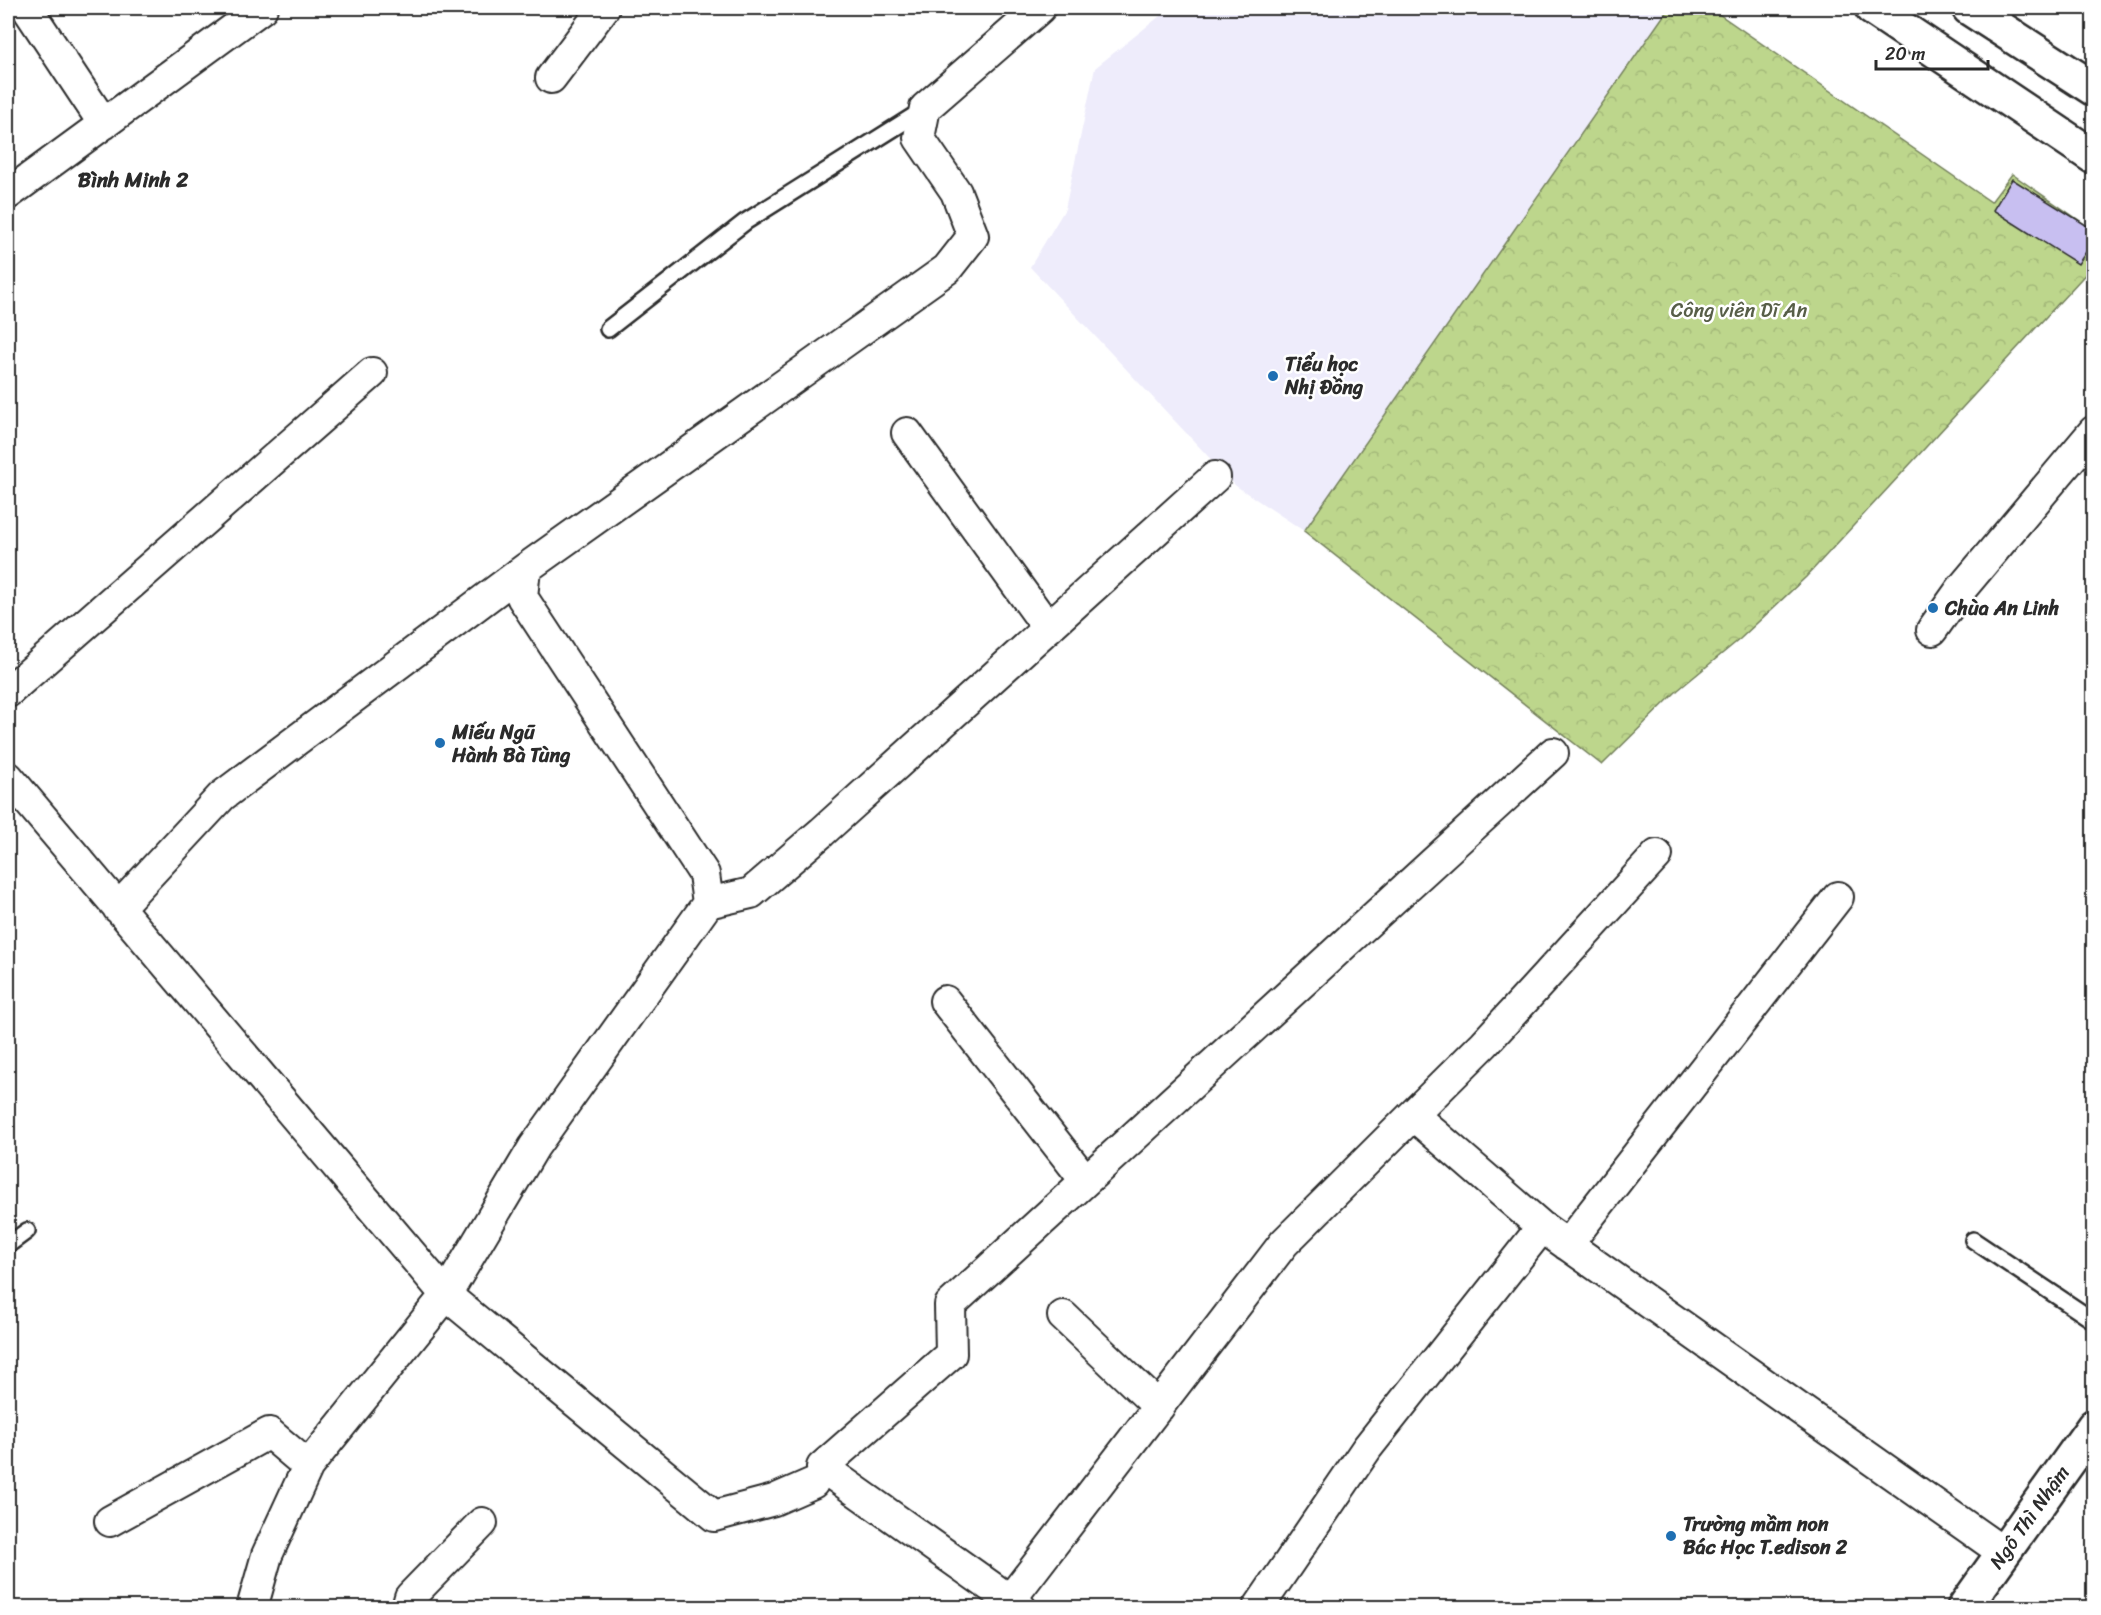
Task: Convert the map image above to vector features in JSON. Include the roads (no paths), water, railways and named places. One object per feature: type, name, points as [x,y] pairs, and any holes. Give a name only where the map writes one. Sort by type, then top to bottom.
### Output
[{"type":"main road","points":[[1872,8],[2094,157]]},
{"type":"main road","points":[[1969,8],[2094,89]]},
{"type":"main road","name":"Ngô Thì Nhậm","points":[[1964,1608],[2094,1426]]},
{"type":"street","points":[[27,8],[104,124]]},
{"type":"street","points":[[8,194],[262,8]]},
{"type":"street","points":[[551,78],[604,8]]},
{"type":"street","points":[[118,908],[222,796],[525,569],[946,269],[973,236],[956,192],[919,138],[925,108],[1040,8]]},
{"type":"street","points":[[8,692],[372,373]]},
{"type":"street","points":[[1932,630],[1962,588],[2094,431]]},
{"type":"street","points":[[907,433],[1048,628]]},
{"type":"street","points":[[252,1608],[267,1555],[308,1466],[446,1295],[534,1147],[708,903],[751,893],[822,832],[1215,477]]},
{"type":"street","points":[[525,569],[522,597],[704,874],[708,903]]},
{"type":"street","points":[[1553,753],[950,1305],[951,1354],[822,1467],[1015,1604],[1159,1407],[1284,1244],[1484,1044],[1657,855]]},
{"type":"street","points":[[8,777],[446,1295],[714,1516],[774,1500],[813,1483]]},
{"type":"street","points":[[1567,1245],[1838,897]]},
{"type":"street","points":[[945,1000],[1085,1180]]},
{"type":"street","points":[[1413,1115],[1542,1227],[2004,1553]]},
{"type":"street","points":[[1258,1608],[1367,1448],[1542,1227]]},
{"type":"street","points":[[1063,1316],[1159,1407]]},
{"type":"street","points":[[110,1521],[269,1433],[308,1466]]},
{"type":"street","points":[[407,1608],[410,1597],[482,1523]]},
{"type":"lane","points":[[608,329],[745,222],[925,108]]},
{"type":"lane","points":[[8,1245],[27,1231]]},
{"type":"lane","points":[[1973,1240],[2094,1321]]},
{"type":"place","name":"Tiểu học Nhị Đồng","points":[[1273,376]]},
{"type":"place","name":"Chùa An Linh","points":[[1933,608]]},
{"type":"place","name":"Miếu Ngũ Hành Bà Tùng","points":[[440,743]]},
{"type":"place","name":"Trường mầm non Bác Học T.edison 2","points":[[1671,1536]]},
{"type":"district","name":"Bình Minh 2","points":[[133,180]]},
{"type":"park label","name":"Công viên Dĩ An","points":[[1739,310]]}]
